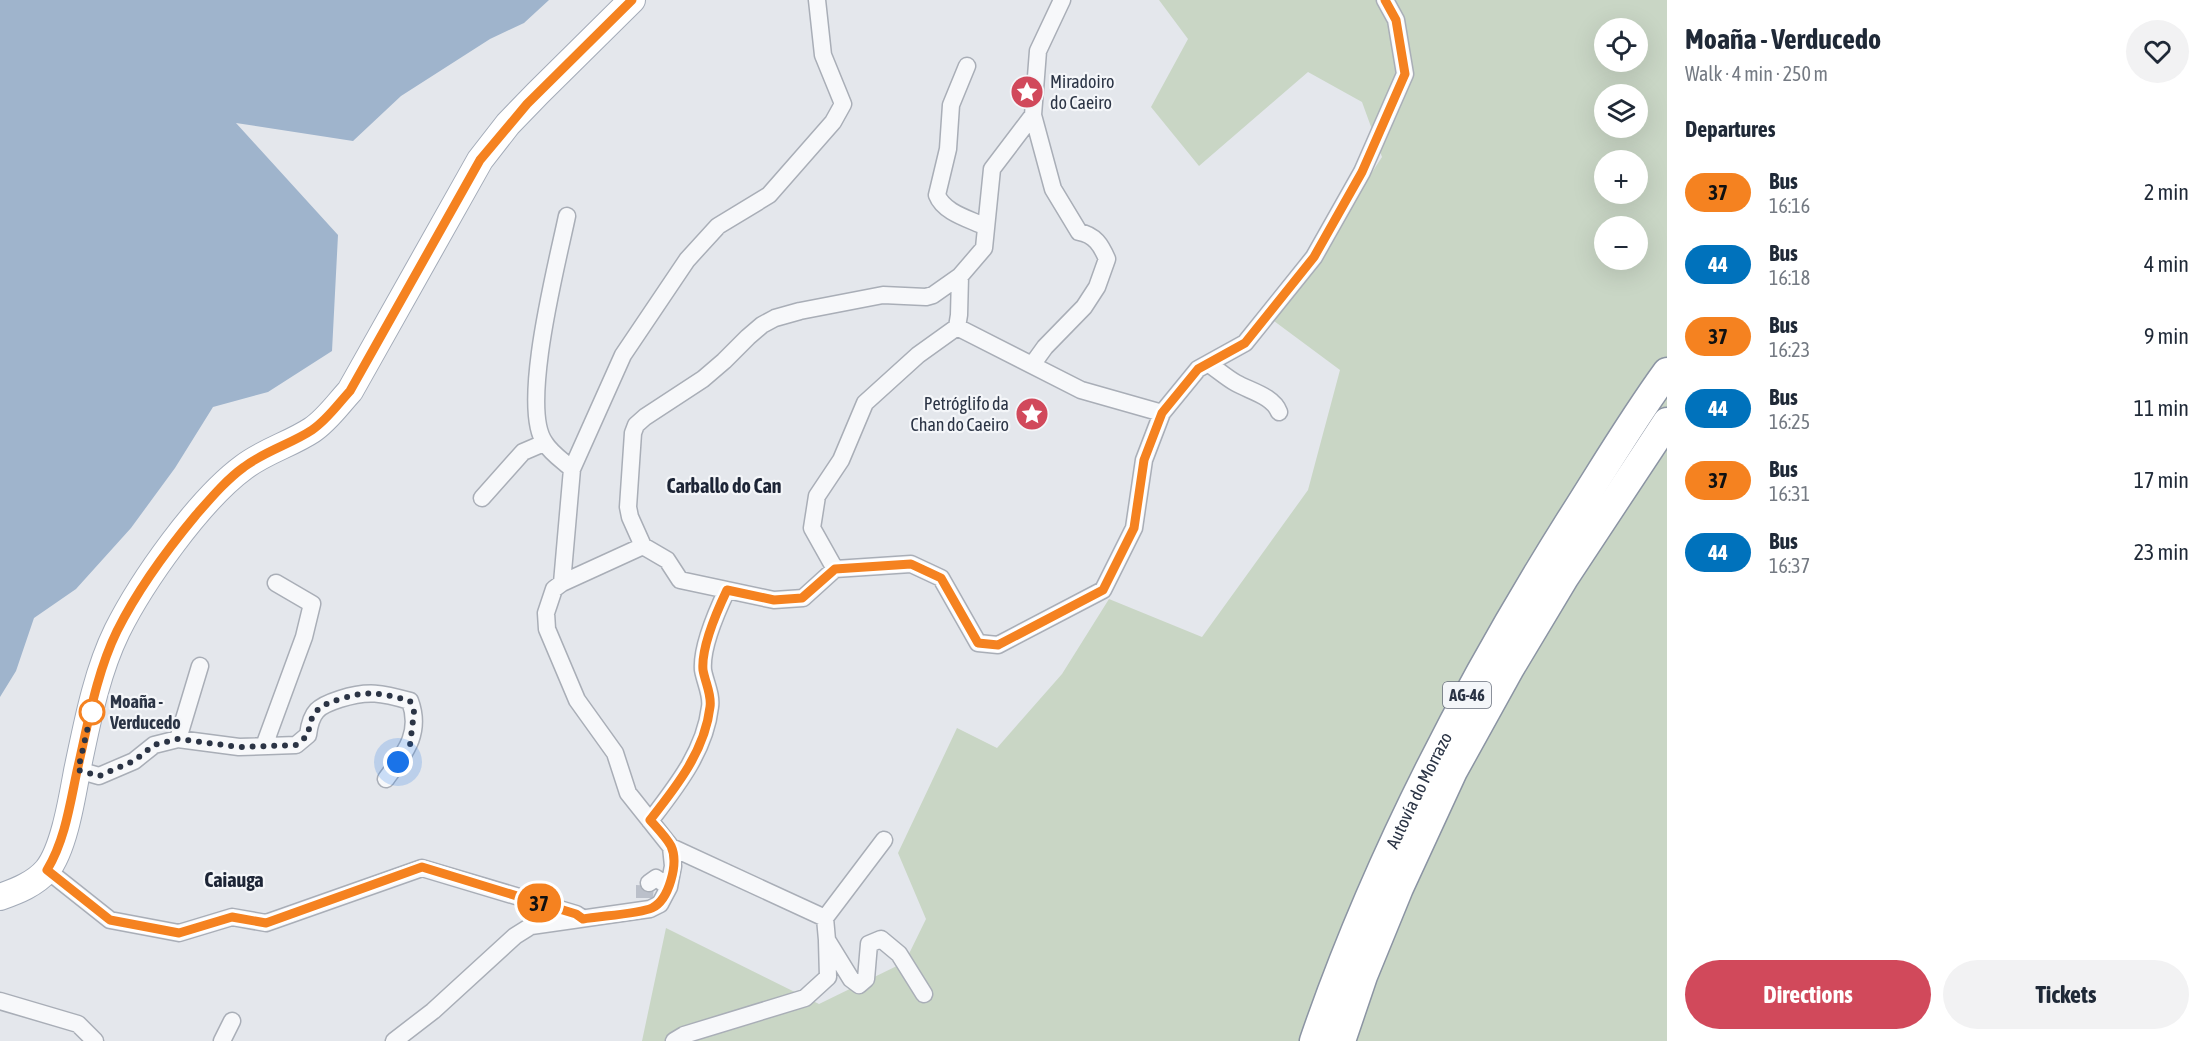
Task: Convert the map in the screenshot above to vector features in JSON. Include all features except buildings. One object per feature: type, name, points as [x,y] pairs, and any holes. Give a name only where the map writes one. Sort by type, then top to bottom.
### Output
[{"type":"highway","name":"Autovía do Morrazo","points":[[1314,1041],[1367,903],[1402,822],[1448,730],[1535,576],[1667,372]]},
{"type":"highway","name":"Autovía do Morrazo","points":[[1341,1041],[1363,976],[1399,888],[1453,771],[1510,668],[1564,578],[1667,422]]},
{"type":"main road","points":[[0,897],[31,884],[47,870],[53,859],[66,824],[102,668],[113,640],[174,541],[216,492],[243,467],[274,448],[312,430],[350,391],[480,160],[527,104],[632,0]]},
{"type":"street","points":[[562,583],[572,469],[623,355],[687,260],[718,226],[769,195],[833,122],[843,104],[823,54],[817,0]]},
{"type":"street","points":[[1032,365],[1045,347],[1084,307],[1097,286],[1107,259],[1102,247],[1091,234],[1079,232],[1053,189],[1033,115],[1038,51],[1062,0]]},
{"type":"street","points":[[1033,115],[992,169],[984,249],[960,276],[926,297],[883,295],[775,318],[762,325],[703,379],[636,425],[633,433],[628,507],[630,517],[643,546],[667,560],[680,580],[774,600],[802,598],[835,569],[911,564],[941,578],[978,643],[998,645],[1103,590],[1134,528],[1144,460],[1162,413],[1198,369],[1245,343],[1314,257],[1362,172],[1405,74],[1396,20],[1385,0]]},
{"type":"street","points":[[967,66],[951,105],[948,149],[937,195],[939,201],[950,210],[986,227]]},
{"type":"street","points":[[567,216],[537,373],[536,410],[544,443],[572,469]]},
{"type":"street","points":[[835,569],[812,528],[817,496],[841,460],[865,403],[918,355],[957,327],[960,276]]},
{"type":"street","points":[[957,327],[1081,390],[1162,413]]},
{"type":"street","points":[[1209,364],[1236,384],[1261,395],[1278,408],[1279,412]]},
{"type":"street","points":[[482,498],[523,452],[544,443]]},
{"type":"street","points":[[643,546],[562,583],[554,590],[546,613],[547,629],[577,700],[615,753],[628,793],[671,847],[825,918]]},
{"type":"street","points":[[264,746],[304,636],[312,604],[276,583]]},
{"type":"street","points":[[650,820],[680,782],[701,745],[711,705],[703,668],[711,624],[727,590]]},
{"type":"street","points":[[178,739],[200,666]]},
{"type":"street","points":[[78,770],[99,776],[134,761],[154,745],[178,739],[239,747],[296,745],[308,735],[310,719],[321,705],[360,692],[383,693],[410,701],[414,712],[410,745],[386,779]]},
{"type":"street","points":[[674,1041],[684,1035],[805,998],[828,976],[825,918],[884,840]]},
{"type":"street","points":[[394,1041],[433,1011],[515,936],[531,926],[650,909],[660,903],[669,887],[673,866],[671,847]]},
{"type":"street","points":[[47,870],[110,920],[179,933],[232,917],[266,923],[422,867],[576,914],[583,919]]},
{"type":"street","points":[[649,883],[656,878],[669,887]]},
{"type":"street","points":[[827,940],[851,979],[859,985],[866,979],[869,944],[881,939],[899,954],[924,994]]},
{"type":"street","points":[[0,1001],[78,1024],[95,1041]]},
{"type":"street","points":[[222,1041],[232,1021]]},
{"type":"green space","points":[[1159,0],[1667,0],[1667,1041],[642,1041],[666,928],[819,1004],[905,962],[926,919],[898,853],[957,728],[997,748],[1062,674],[1109,599],[1202,637],[1308,490],[1340,370],[1274,321],[1382,157],[1362,102],[1308,72],[1199,166],[1151,107],[1188,39]]},
{"type":"water","points":[[0,0],[549,0],[524,23],[490,39],[401,96],[353,141],[236,123],[338,235],[332,351],[268,392],[213,407],[175,468],[131,528],[76,589],[34,618],[16,671],[0,697]]},
{"type":"bus line","name":"37","points":[[632,0],[508,124],[480,160],[350,391],[312,430],[274,448],[243,467],[216,492],[174,541],[117,631],[102,668],[66,824],[47,870],[110,920],[179,933],[232,917],[266,923],[422,867],[576,914],[583,919],[650,909],[660,903],[669,887],[673,866],[671,847],[650,820],[680,782],[701,745],[711,705],[703,668],[711,624],[727,590],[774,600],[802,598],[835,569],[911,564],[941,578],[978,643],[998,645],[1103,590],[1134,528],[1144,460],[1162,413],[1198,369],[1245,343],[1314,257],[1362,172],[1405,74],[1396,20],[1385,0]]},
{"type":"place","name":"Miradoiro do Caeiro","points":[[1027,92]]},
{"type":"place","name":"Petróglifo da Chan do Caeiro","points":[[1032,414]]},
{"type":"place","name":"Moaña - Verducedo","points":[[92,712]]},
{"type":"district","name":"Carballo do Can","points":[[724,486]]},
{"type":"district","name":"Caiauga","points":[[234,880]]},
{"type":"route","points":[[92,712],[93,705],[78,770],[99,776],[134,761],[154,745],[178,739],[239,747],[296,745],[308,735],[310,719],[321,705],[360,692],[383,693],[410,701],[414,712],[410,745],[398,762]]}]
